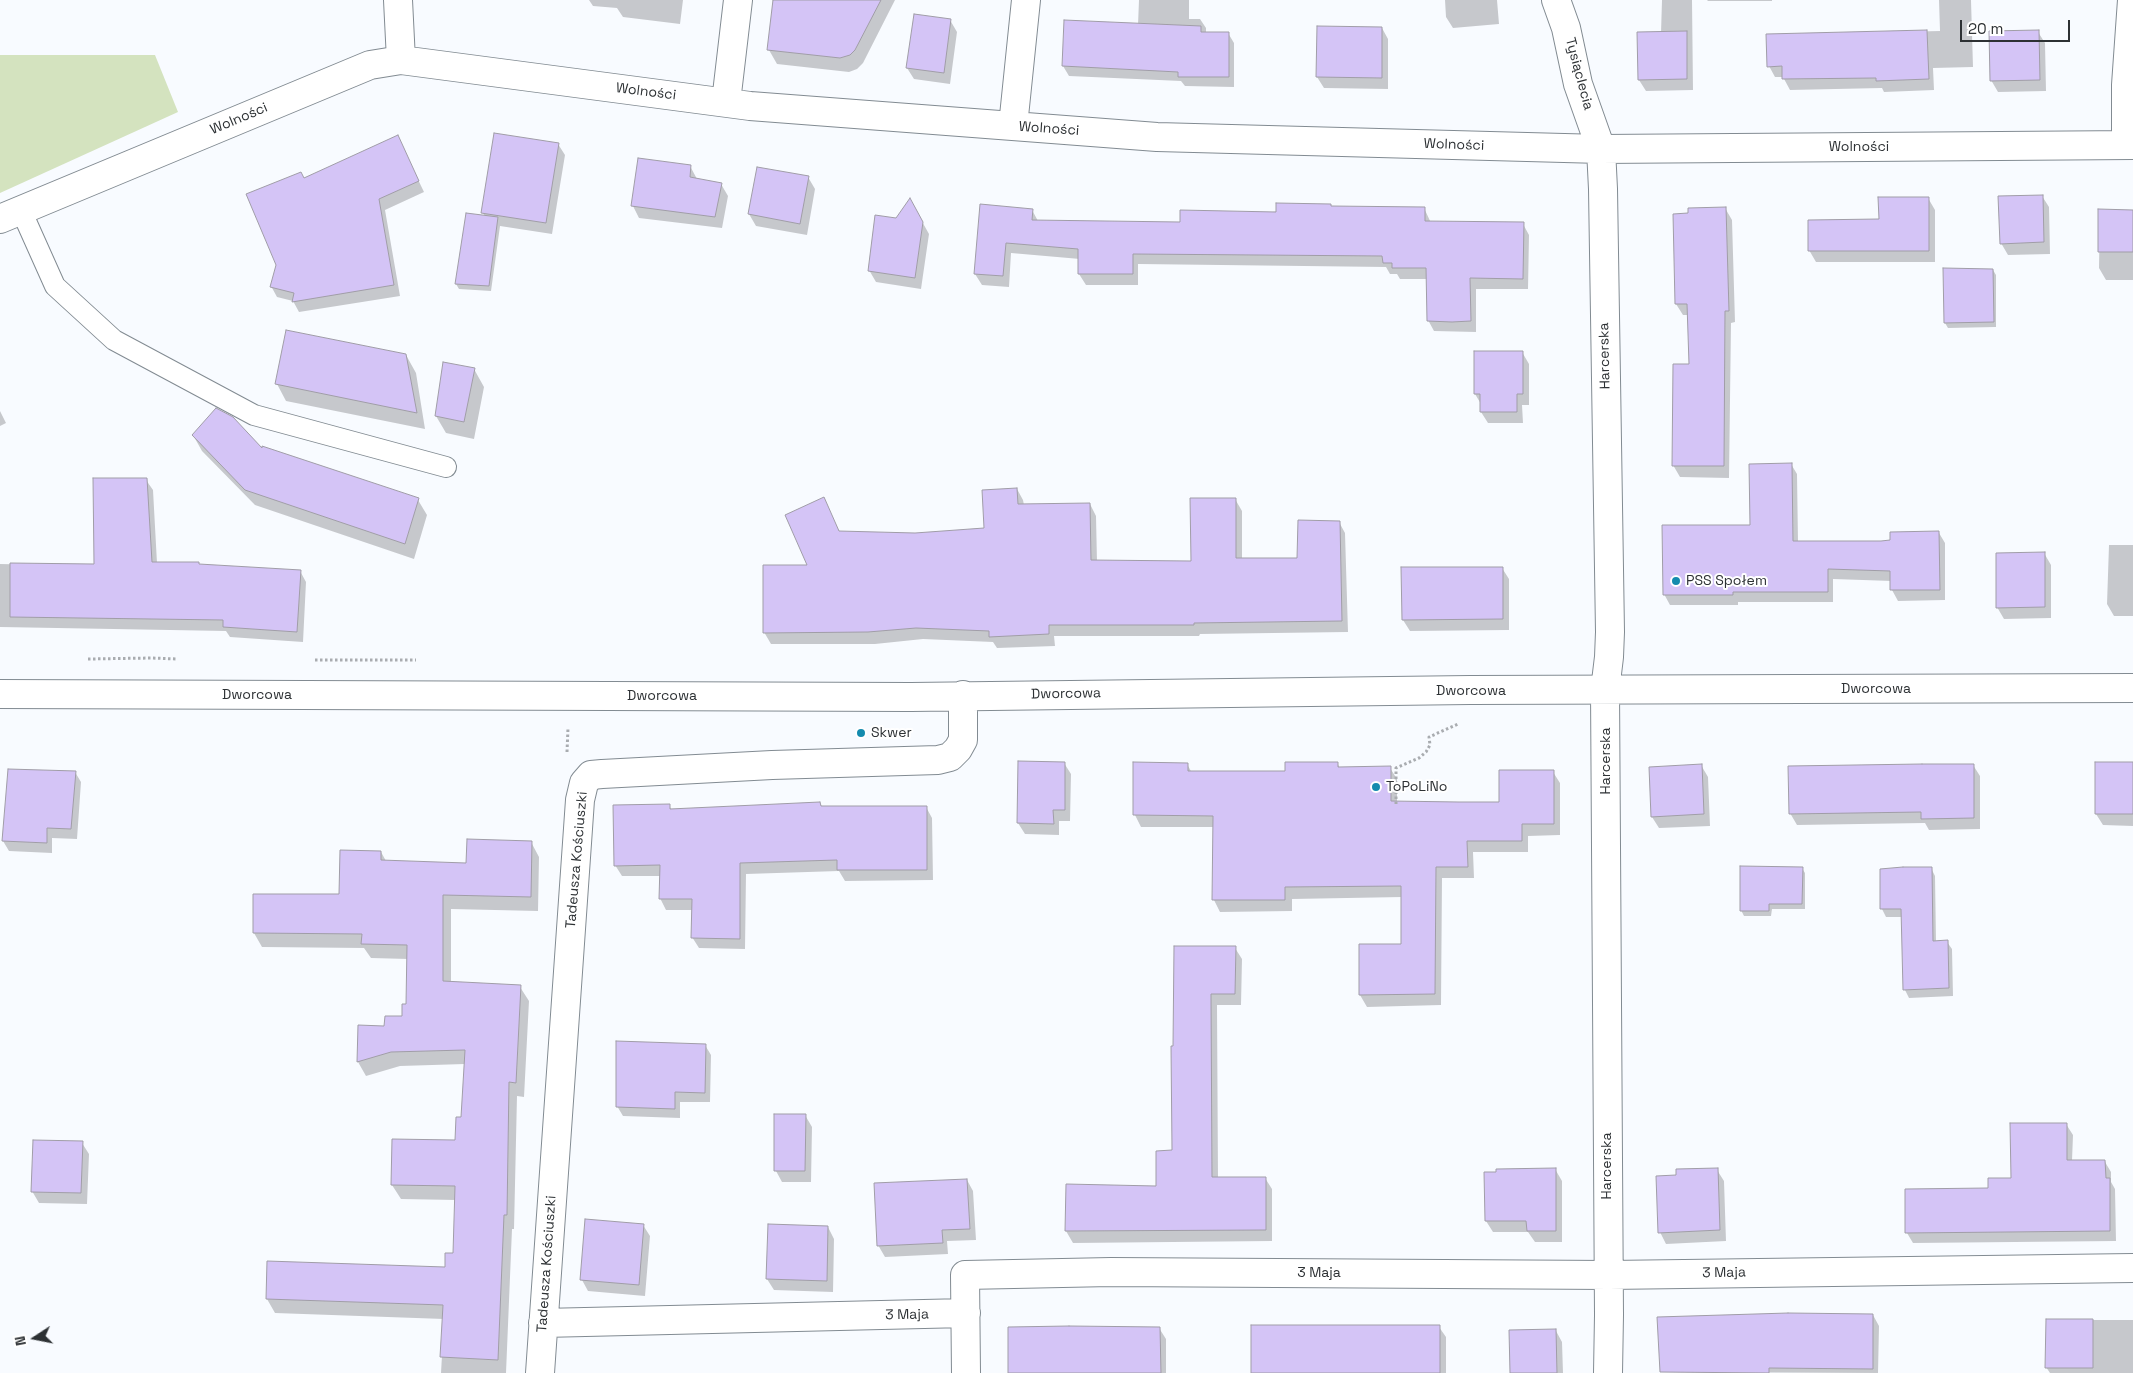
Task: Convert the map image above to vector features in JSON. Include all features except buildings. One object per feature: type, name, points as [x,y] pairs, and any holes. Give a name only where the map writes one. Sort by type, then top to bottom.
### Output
[{"type":"street","points":[[398,0],[402,60]]},
{"type":"street","points":[[726,102],[738,0]]},
{"type":"street","points":[[1014,126],[1026,0]]},
{"type":"street","name":"Tysiąclecia","points":[[1556,0],[1566,28],[1578,84],[1601,149]]},
{"type":"street","points":[[2130,145],[2126,85],[2132,0]]},
{"type":"street","name":"Wolności","points":[[11,214],[370,65],[402,60],[750,106],[1157,137],[1601,149],[2130,145]]},
{"type":"street","name":"Harcerska","points":[[1601,149],[1610,632],[1609,657],[1604,690],[1609,1275],[1608,1373]]},
{"type":"street","name":"Dworcowa","points":[[0,694],[963,696],[1604,690],[2133,688]]},
{"type":"street","name":"Tadeusza Kościuszki","points":[[540,1373],[580,800],[584,783],[591,775],[602,774],[772,765],[938,760],[950,757],[963,740],[963,696]]},
{"type":"street","name":"3 Maja","points":[[543,1323],[966,1313],[965,1275],[1111,1272],[1609,1275],[2133,1268]]},
{"type":"street","points":[[966,1313],[966,1373]]},
{"type":"lane","points":[[11,214],[55,286],[114,340],[254,415],[446,467]]},
{"type":"path","points":[[1396,804],[1396,768],[1418,758],[1426,752],[1430,745],[1429,737],[1464,722]]},
{"type":"path","points":[[567,757],[568,724]]},
{"type":"green space","points":[[0,55],[155,55],[178,112],[0,193]]},
{"type":"place","name":"PSS Społem","points":[[1676,581]]},
{"type":"place","name":"Skwer","points":[[861,733]]},
{"type":"place","name":"ToPoLiNo","points":[[1376,787]]}]
